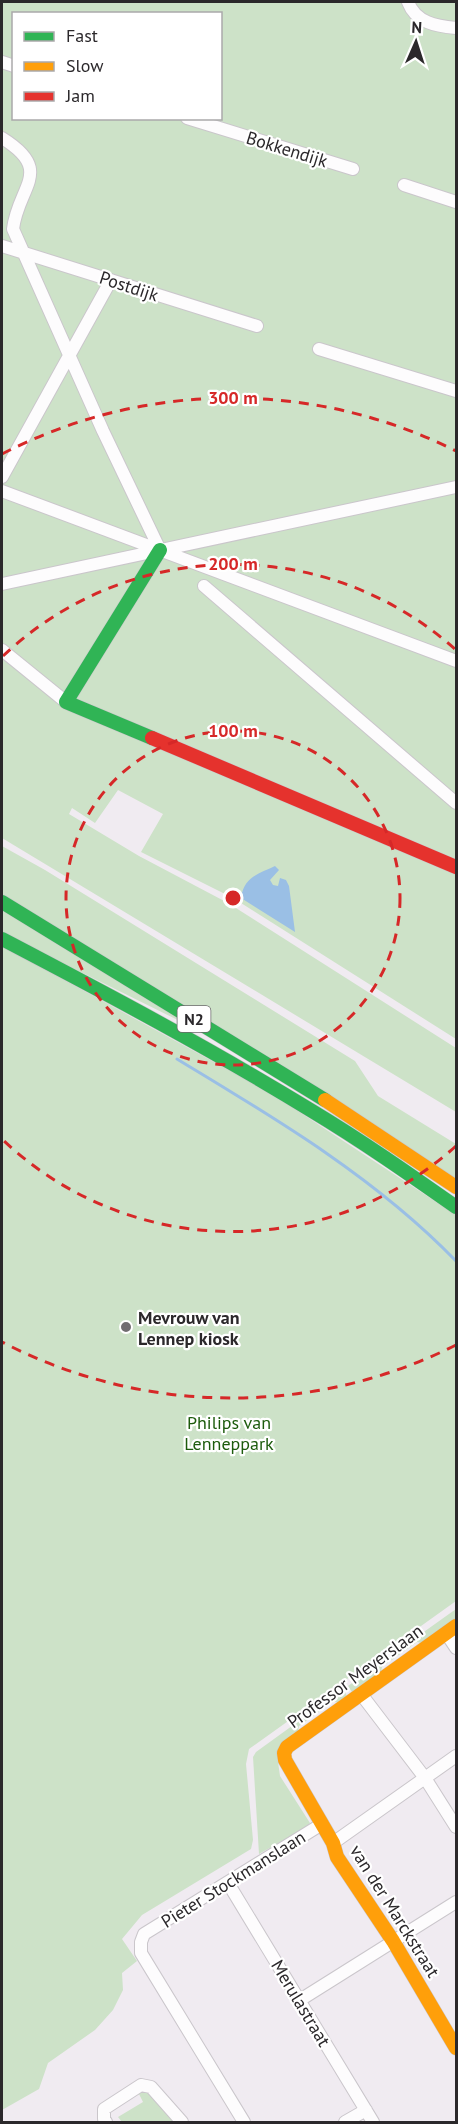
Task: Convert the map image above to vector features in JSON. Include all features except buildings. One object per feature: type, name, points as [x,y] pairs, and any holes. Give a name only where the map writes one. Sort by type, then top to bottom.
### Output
[{"type":"main road","points":[[160,550],[66,702],[456,867]]},
{"type":"main road","name":"N2","points":[[2,902],[254,1055],[385,1138],[456,1187]]},
{"type":"main road","name":"N2","points":[[2,939],[195,1043],[313,1111],[376,1151],[456,1207]]},
{"type":"main road","name":"Professor Meyerslaan","points":[[321,1824],[285,1760],[284,1753],[287,1747],[451,1630]]},
{"type":"main road","name":"van der Marckstraat","points":[[321,1824],[333,1843],[338,1857],[393,1941],[456,2048]]},
{"type":"street","points":[[408,2],[411,10],[426,22],[456,28]]},
{"type":"street","name":"Bokkendijk","points":[[194,120],[353,169]]},
{"type":"street","points":[[2,138],[16,147],[24,156],[30,170],[30,183],[18,207],[13,229],[160,550]]},
{"type":"street","points":[[404,185],[456,202]]},
{"type":"street","name":"Postdijk","points":[[2,246],[257,326]]},
{"type":"street","points":[[2,477],[111,280]]},
{"type":"street","points":[[320,348],[456,391]]},
{"type":"street","points":[[2,584],[456,487]]},
{"type":"street","points":[[2,491],[456,661]]},
{"type":"street","points":[[204,586],[456,803]]},
{"type":"street","points":[[2,650],[66,702]]},
{"type":"street","points":[[451,1630],[456,1648]]},
{"type":"street","points":[[361,1694],[425,1778],[456,1827]]},
{"type":"street","name":"Pieter Stockmanslaan","points":[[333,1843],[456,1756]]},
{"type":"street","name":"Pieter Stockmanslaan","points":[[243,2122],[141,1953],[141,1942],[144,1934],[321,1824]]},
{"type":"street","name":"Merulastraat","points":[[228,1883],[373,2122]]},
{"type":"street","points":[[300,2000],[456,1902]]},
{"type":"street","points":[[106,2122],[104,2109],[141,2085],[151,2087],[182,2122]]},
{"type":"street","points":[[345,2122],[366,2110]]},
{"type":"green space","points":[[2,2],[456,2],[456,1039],[233,898],[141,852],[163,814],[118,790],[95,823],[72,808],[69,814],[139,856],[228,903],[456,1048],[456,1112],[2,838]]},
{"type":"green space","points":[[2,846],[45,870],[355,1061],[378,1096],[456,1144],[456,1180],[2,895]]},
{"type":"green space","points":[[2,910],[210,1036],[2,933]]},
{"type":"green space","name":"Philips van Lenneppark","points":[[2,946],[269,1092],[456,1215],[456,1601],[249,1749],[246,1764],[253,1840],[251,1849],[142,1915],[122,1939],[137,1961],[122,1973],[123,1990],[113,2010],[95,2030],[48,2063],[39,2089],[2,2110]]},
{"type":"green space","points":[[456,1609],[456,1618],[422,1643],[417,1642],[382,1667],[381,1672],[352,1692],[348,1686]]},
{"type":"green space","points":[[343,1689],[347,1696],[338,1702],[333,1702],[299,1726],[298,1731],[277,1755],[280,1776],[310,1823],[307,1827],[259,1854],[253,1757],[256,1752]]},
{"type":"green space","points":[[143,2091],[151,2094],[175,2122],[122,2122],[118,2117],[143,2102],[139,2094]]},
{"type":"water","points":[[275,866],[279,870],[270,880],[273,885],[278,886],[280,878],[286,880],[289,886],[295,932],[241,898],[245,885],[249,881]]},
{"type":"waterway","points":[[177,1059],[287,1127],[358,1176],[425,1231],[456,1261]]},
{"type":"traffic: fast","points":[[152,738],[66,702],[160,550]]},
{"type":"traffic: fast","points":[[2,902],[325,1100]]},
{"type":"traffic: fast","points":[[2,939],[158,1022],[274,1088],[331,1122],[456,1207]]},
{"type":"traffic: slow","points":[[325,1100],[456,1187]]},
{"type":"traffic: slow","points":[[456,1626],[287,1747],[284,1753],[285,1760],[333,1843],[337,1857],[393,1941],[456,2048]]},
{"type":"traffic: jam","points":[[152,738],[456,867]]},
{"type":"place","name":"Mevrouw van Lennep kiosk","points":[[126,1327]]}]
